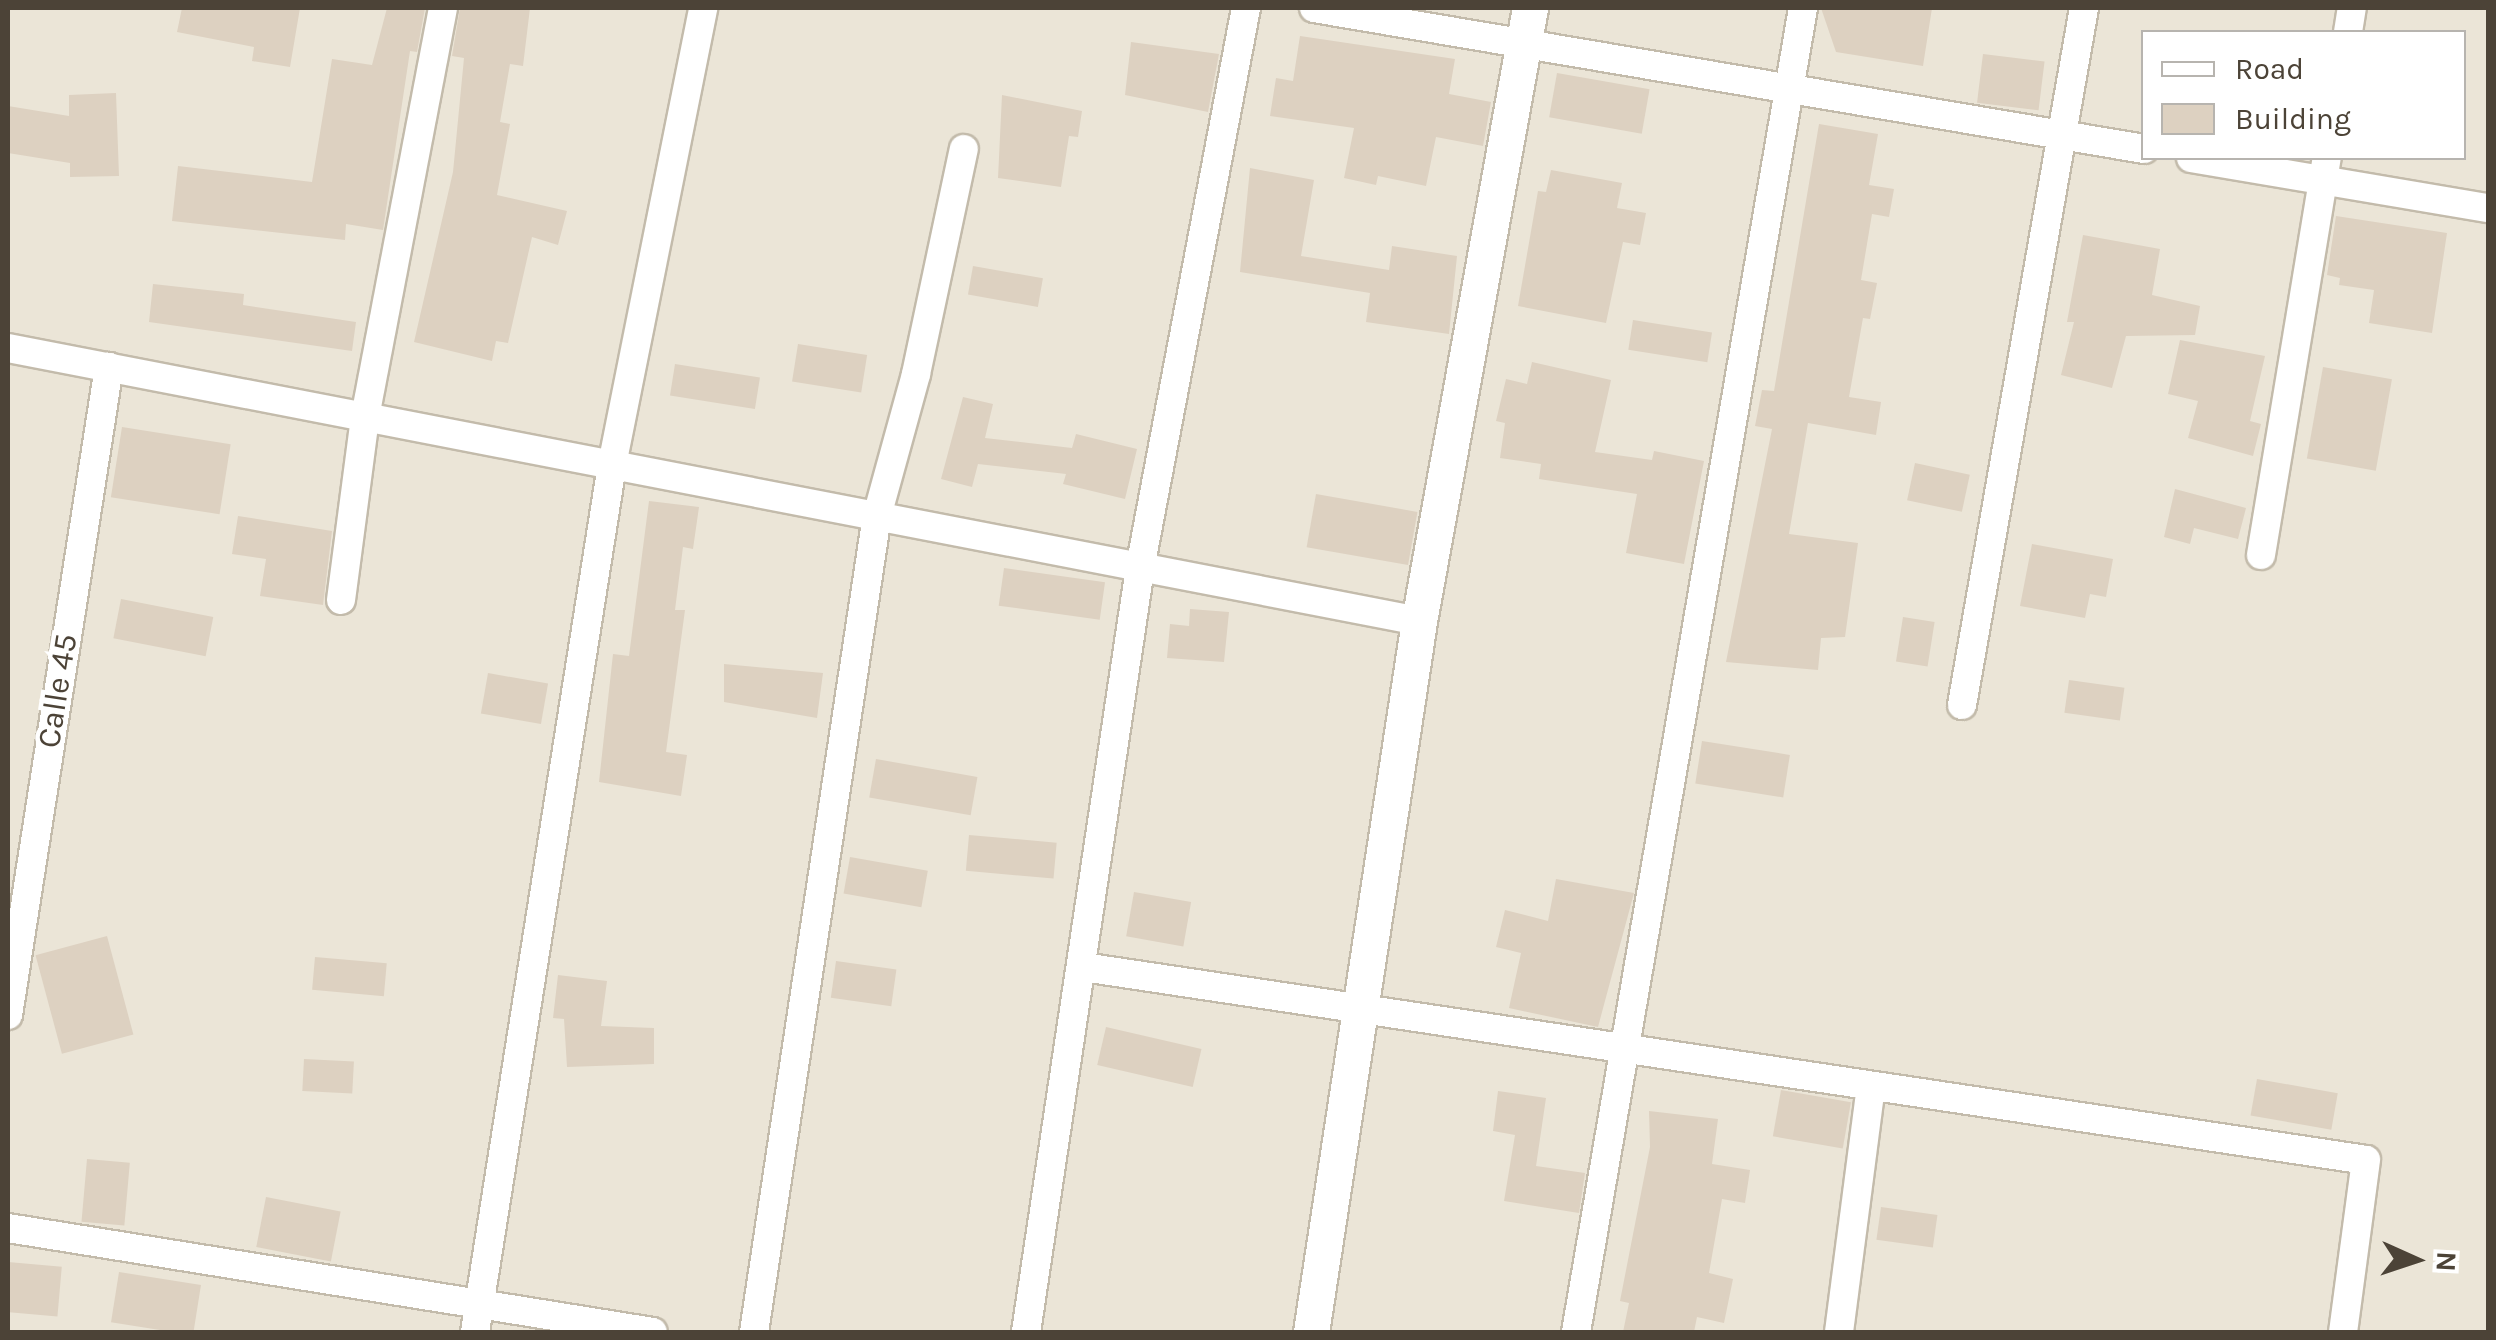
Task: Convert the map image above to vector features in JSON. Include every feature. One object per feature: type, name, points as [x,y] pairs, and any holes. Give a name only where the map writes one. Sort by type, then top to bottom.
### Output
[{"type":"street","points":[[341,600],[365,417],[443,8]]},
{"type":"street","points":[[475,1332],[612,465],[703,8]]},
{"type":"street","points":[[1026,1332],[1140,568],[1246,8]]},
{"type":"street","points":[[1314,8],[2141,149]]},
{"type":"street","points":[[1312,1332],[1364,1009],[1419,621],[1530,8]]},
{"type":"street","points":[[1576,1332],[1803,8]]},
{"type":"street","points":[[1962,706],[2084,8]]},
{"type":"street","points":[[754,1332],[876,516],[916,374],[964,149]]},
{"type":"street","points":[[2215,160],[2325,169],[2488,208]]},
{"type":"street","points":[[2261,556],[2325,169]]},
{"type":"street","points":[[8,348],[1419,621]]},
{"type":"street","name":"Calle 45","points":[[8,1015],[109,367]]},
{"type":"street","points":[[1083,967],[2366,1160],[2343,1332]]},
{"type":"street","points":[[1839,1332],[1871,1086]]},
{"type":"street","points":[[8,1228],[653,1332]]},
{"type":"shaded area","points":[[8,8],[2488,8],[2488,1332],[8,1332]]},
{"type":"building","points":[[182,8],[300,8],[290,67],[252,61],[254,47],[177,32]]},
{"type":"building","points":[[387,8],[425,8],[417,52],[410,51],[383,230],[346,224],[345,240],[172,221],[178,166],[312,182],[332,59],[372,65]]},
{"type":"building","points":[[460,8],[530,8],[523,66],[510,64],[500,122],[510,124],[497,195],[567,211],[558,245],[532,237],[508,343],[496,341],[492,361],[414,342],[453,172],[464,58],[452,56]]},
{"type":"building","points":[[1821,8],[1932,8],[1923,66],[1836,52]]},
{"type":"building","points":[[1300,36],[1455,59],[1449,94],[1491,102],[1483,146],[1436,137],[1426,186],[1378,176],[1376,185],[1344,178],[1354,128],[1270,116],[1276,78],[1293,81]]},
{"type":"building","points":[[1131,42],[1219,54],[1208,112],[1125,95]]},
{"type":"building","points":[[1983,54],[2045,62],[2039,110],[1977,103]]},
{"type":"building","points":[[1557,73],[1650,89],[1642,134],[1549,117]]},
{"type":"building","points":[[116,93],[119,176],[70,177],[70,163],[8,153],[8,106],[69,116],[69,95]]},
{"type":"building","points":[[1002,95],[1082,111],[1078,137],[1069,136],[1061,187],[998,178]]},
{"type":"building","points":[[1819,124],[1878,134],[1869,185],[1894,189],[1889,217],[1872,214],[1861,280],[1877,283],[1870,319],[1863,318],[1849,397],[1881,402],[1876,435],[1808,423],[1789,534],[1858,543],[1845,637],[1821,638],[1818,670],[1726,662],[1772,429],[1755,426],[1762,390],[1774,391]]},
{"type":"building","points":[[1250,168],[1314,180],[1301,256],[1389,270],[1392,246],[1457,256],[1449,334],[1366,322],[1370,293],[1240,272]]},
{"type":"building","points":[[1551,170],[1622,183],[1617,208],[1646,213],[1640,245],[1623,242],[1606,323],[1518,306],[1538,191],[1546,192]]},
{"type":"building","points":[[2336,216],[2447,233],[2432,333],[2369,323],[2374,290],[2339,285],[2340,278],[2327,275]]},
{"type":"building","points":[[2083,235],[2160,249],[2152,295],[2200,306],[2195,335],[2126,336],[2112,388],[2061,375],[2074,322],[2067,322]]},
{"type":"building","points":[[973,266],[1043,278],[1038,307],[968,295]]},
{"type":"building","points":[[153,284],[244,294],[243,305],[356,322],[352,351],[149,322]]},
{"type":"building","points":[[1633,320],[1712,333],[1707,362],[1628,350]]},
{"type":"building","points":[[2180,340],[2265,356],[2250,421],[2261,424],[2253,456],[2188,438],[2198,401],[2168,394]]},
{"type":"building","points":[[798,344],[867,355],[861,392],[792,382]]},
{"type":"building","points":[[1532,362],[1611,380],[1595,452],[1652,460],[1654,451],[1704,461],[1684,564],[1626,553],[1637,494],[1539,479],[1541,464],[1500,458],[1505,423],[1496,421],[1506,379],[1527,384]]},
{"type":"building","points":[[675,364],[760,377],[755,409],[670,396]]},
{"type":"building","points":[[2323,367],[2392,379],[2376,471],[2307,459]]},
{"type":"building","points":[[963,397],[993,404],[985,438],[1072,448],[1076,434],[1137,449],[1125,499],[1063,484],[1066,474],[978,464],[972,487],[941,479]]},
{"type":"building","points":[[122,427],[231,444],[220,514],[111,497]]},
{"type":"building","points":[[1915,463],[1970,475],[1962,512],[1907,500]]},
{"type":"building","points":[[2175,489],[2246,508],[2238,539],[2194,528],[2190,544],[2164,537]]},
{"type":"building","points":[[1316,494],[1417,512],[1408,565],[1307,547]]},
{"type":"building","points":[[649,501],[699,507],[693,549],[683,547],[675,610],[685,610],[666,752],[687,755],[681,796],[599,782],[613,654],[629,656]]},
{"type":"building","points":[[238,516],[332,531],[323,605],[260,596],[266,559],[232,554]]},
{"type":"building","points":[[2032,544],[2113,559],[2106,597],[2090,594],[2085,618],[2020,606]]},
{"type":"building","points":[[1004,568],[1105,582],[1100,620],[999,606]]},
{"type":"building","points":[[121,599],[213,617],[206,656],[113,638]]},
{"type":"building","points":[[1190,609],[1229,612],[1224,662],[1167,658],[1170,624],[1189,626]]},
{"type":"building","points":[[1903,617],[1935,622],[1928,666],[1896,661]]},
{"type":"building","points":[[724,664],[823,673],[817,718],[724,702]]},
{"type":"building","points":[[488,673],[548,684],[541,724],[481,713]]},
{"type":"building","points":[[2069,680],[2124,688],[2120,720],[2064,713]]},
{"type":"building","points":[[1702,741],[1790,755],[1783,797],[1695,783]]},
{"type":"building","points":[[876,759],[977,777],[971,815],[869,797]]},
{"type":"building","points":[[969,835],[1057,843],[1054,879],[966,871]]},
{"type":"building","points":[[850,857],[928,871],[921,907],[844,893]]},
{"type":"building","points":[[1556,879],[1634,893],[1598,1027],[1509,1008],[1521,953],[1496,947],[1505,910],[1548,921]]},
{"type":"building","points":[[1134,892],[1191,902],[1183,946],[1126,936]]},
{"type":"building","points":[[107,936],[133,1035],[62,1054],[36,955]]},
{"type":"building","points":[[315,957],[387,963],[384,996],[312,990]]},
{"type":"building","points":[[836,961],[896,969],[891,1006],[831,998]]},
{"type":"building","points":[[558,975],[607,981],[601,1026],[654,1028],[654,1064],[567,1067],[564,1019],[553,1018]]},
{"type":"building","points":[[1106,1027],[1201,1049],[1193,1087],[1097,1065]]},
{"type":"building","points":[[304,1059],[354,1062],[352,1094],[302,1091]]},
{"type":"building","points":[[2257,1079],[2338,1093],[2331,1130],[2251,1115]]},
{"type":"building","points":[[1781,1090],[1851,1102],[1843,1149],[1773,1136]]},
{"type":"building","points":[[1498,1091],[1546,1098],[1536,1166],[1585,1173],[1579,1213],[1504,1201],[1515,1135],[1493,1131]]},
{"type":"building","points":[[1649,1111],[1718,1119],[1712,1164],[1750,1170],[1745,1203],[1722,1199],[1709,1273],[1733,1279],[1724,1323],[1697,1317],[1694,1332],[1623,1332],[1629,1303],[1620,1301],[1650,1147]]},
{"type":"building","points":[[87,1159],[130,1163],[124,1226],[82,1222]]},
{"type":"building","points":[[266,1197],[341,1212],[331,1262],[256,1247]]},
{"type":"building","points":[[1881,1207],[1937,1215],[1933,1248],[1876,1240]]},
{"type":"building","points":[[8,1262],[62,1267],[57,1317],[8,1312]]},
{"type":"building","points":[[119,1272],[201,1285],[194,1332],[111,1322]]}]
